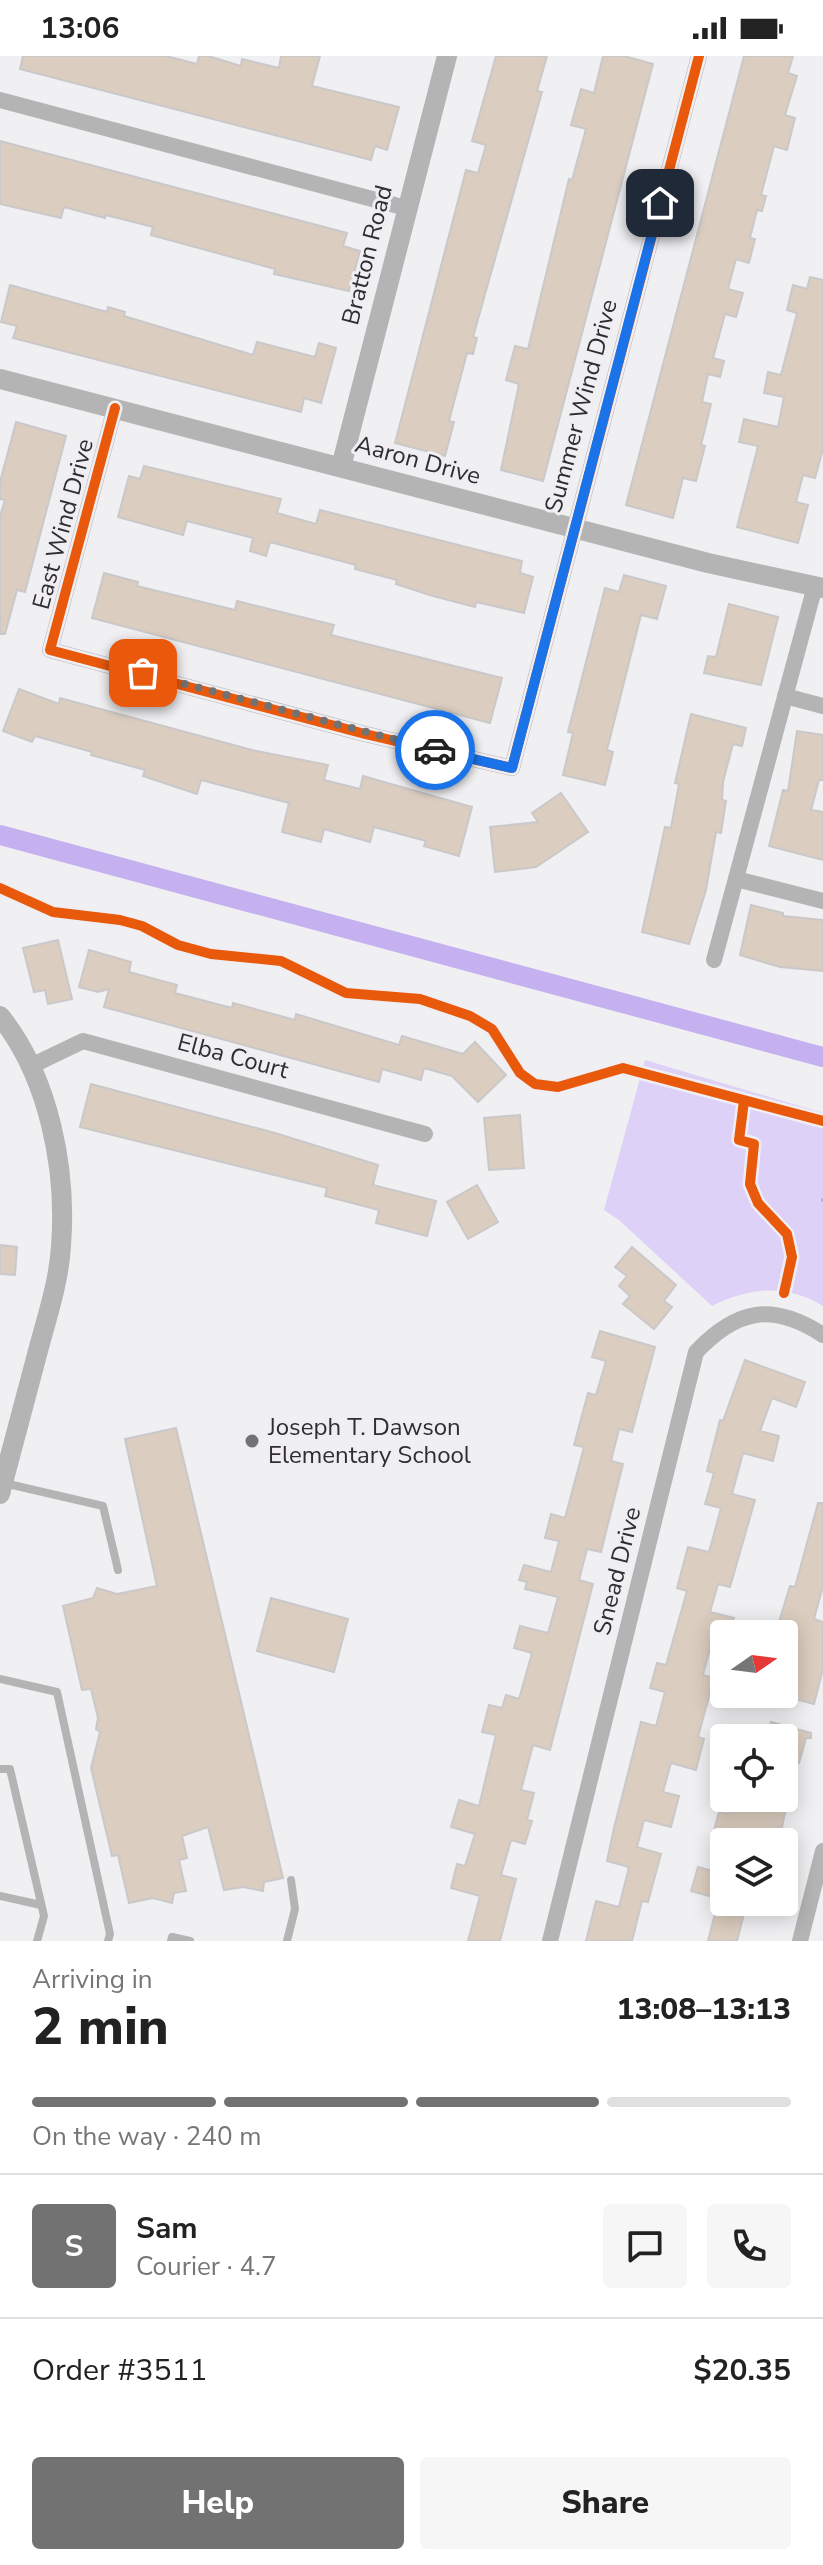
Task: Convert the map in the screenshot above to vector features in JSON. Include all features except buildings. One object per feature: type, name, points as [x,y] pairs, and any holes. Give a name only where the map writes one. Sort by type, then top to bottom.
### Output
[{"type":"street","name":"Bratton Road","points":[[341,467],[447,56]]},
{"type":"street","name":"Summer Wind Drive","points":[[512,768],[699,56]]},
{"type":"street","points":[[0,100],[406,208]]},
{"type":"street","name":"Aaron Drive","points":[[0,379],[574,528],[819,587]]},
{"type":"street","name":"East Wind Drive","points":[[115,408],[50,650],[365,734],[512,768]]},
{"type":"street","points":[[714,960],[785,696],[819,587]]},
{"type":"street","points":[[785,696],[823,706]]},
{"type":"street","points":[[736,879],[823,901]]},
{"type":"street","points":[[0,1016],[31,1066],[57,1159],[61,1248],[52,1297],[2,1489]]},
{"type":"street","name":"Elba Court","points":[[31,1066],[83,1041],[425,1134]]},
{"type":"street","name":"Snead Drive","points":[[550,1941],[696,1352],[715,1332],[735,1319],[757,1314],[784,1315],[823,1335]]},
{"type":"street","points":[[800,1941],[823,1851]]},
{"type":"lane","points":[[2,1489],[103,1506],[118,1570]]},
{"type":"lane","points":[[0,1679],[57,1692],[108,1941]]},
{"type":"lane","points":[[0,1769],[10,1769],[44,1916],[37,1941]]},
{"type":"lane","points":[[287,1941],[295,1909],[291,1880]]},
{"type":"lane","points":[[0,1896],[41,1905]]},
{"type":"lane","points":[[171,1941],[172,1937],[190,1941]]},
{"type":"shaded area","points":[[645,1060],[823,1113],[823,1306],[795,1294],[768,1291],[740,1295],[712,1306],[619,1220],[604,1210]]},
{"type":"waterway","points":[[0,835],[823,1057]]},
{"type":"cycle path","points":[[115,408],[50,650],[365,734],[512,768],[699,56]]},
{"type":"cycle path","points":[[0,888],[53,912],[120,920],[142,926],[178,945],[211,954],[281,961],[346,993],[420,999],[470,1016],[492,1029],[520,1073],[535,1084],[558,1087],[623,1068],[823,1121]]},
{"type":"cycle path","points":[[744,1101],[739,1140],[754,1144],[750,1184],[758,1203],[787,1234],[792,1257],[784,1293]]},
{"type":"way so far","points":[[143,673],[435,750]]},
{"type":"place","name":"Joseph T. Dawson Elementary School","points":[[252,1441]]},
{"type":"route","points":[[435,750],[512,768],[660,203]]}]
